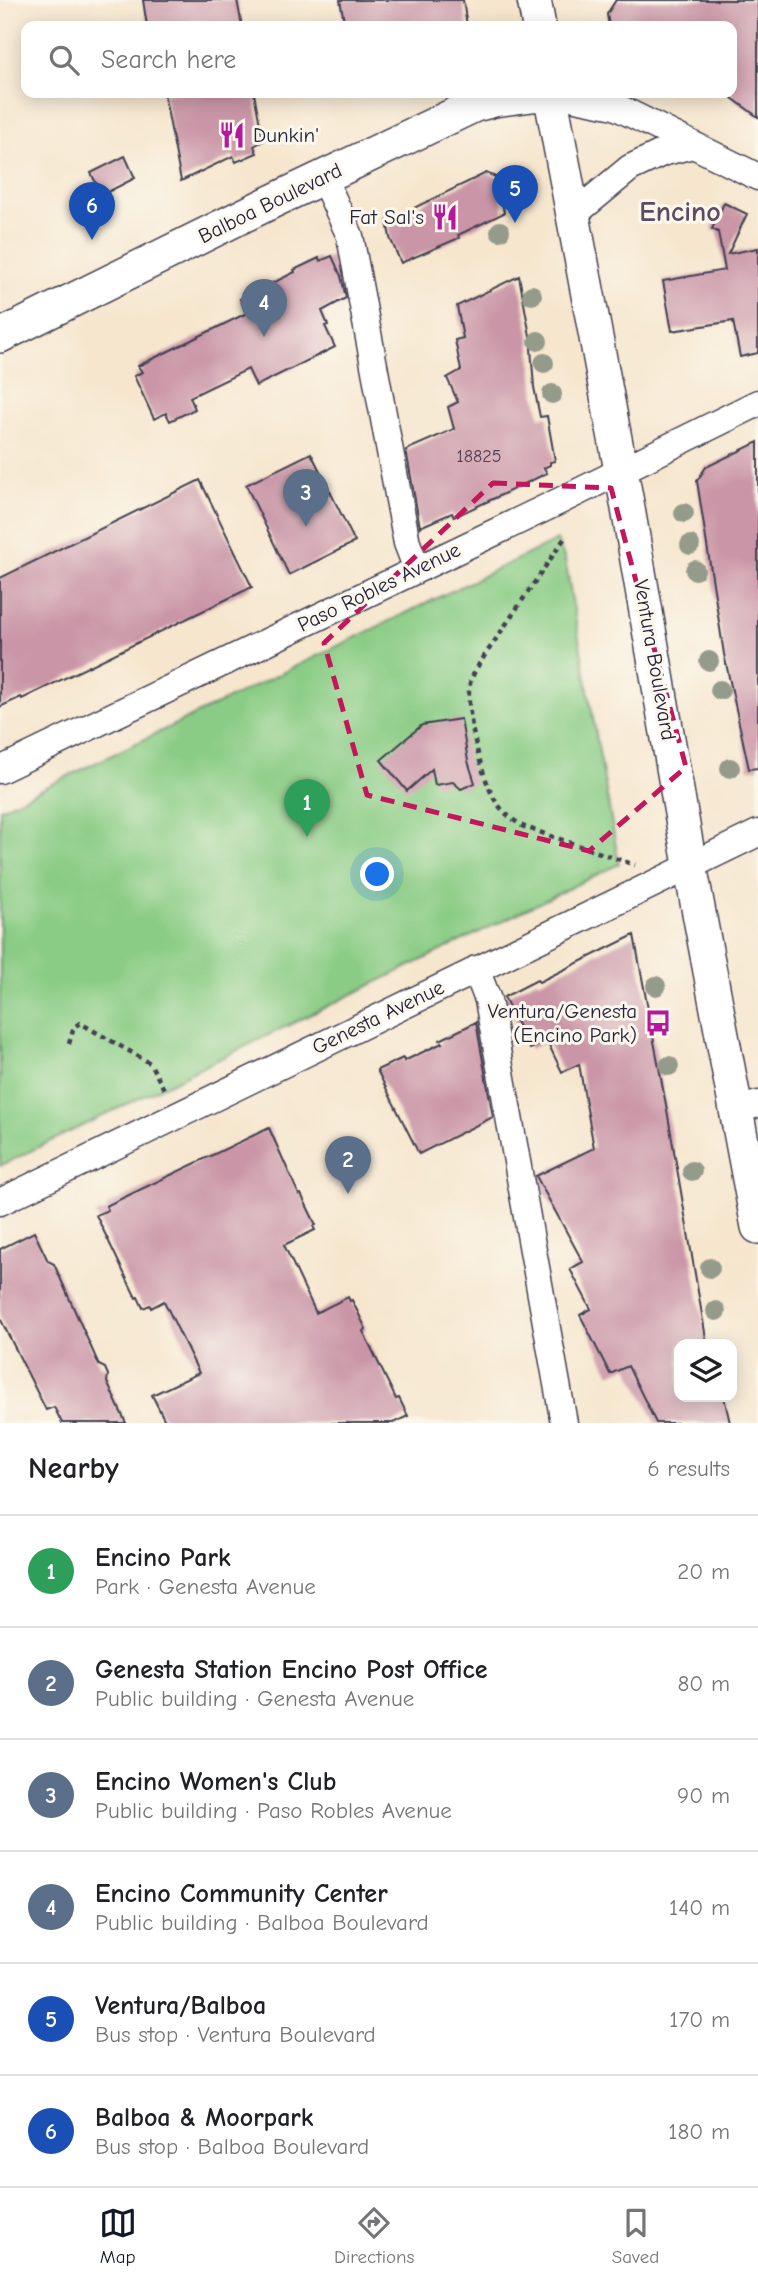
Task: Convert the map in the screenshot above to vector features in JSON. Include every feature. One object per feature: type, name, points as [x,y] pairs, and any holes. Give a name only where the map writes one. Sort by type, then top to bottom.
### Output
[{"type":"main road","points":[[534,0],[538,21]]},
{"type":"main road","name":"Balboa Boulevard","points":[[0,336],[323,177],[475,106],[510,98]]},
{"type":"main road","name":"Ventura Boulevard","points":[[551,98],[621,470],[690,865],[747,1107],[758,1227]]},
{"type":"street","name":"Balboa Boulevard","points":[[575,98],[615,106],[758,177]]},
{"type":"street","points":[[572,216],[630,168],[662,153],[693,145]]},
{"type":"street","points":[[323,177],[350,236],[407,543],[417,569]]},
{"type":"street","name":"Paso Robles Avenue","points":[[0,770],[758,403]]},
{"type":"street","name":"Genesta Avenue","points":[[0,1202],[758,833]]},
{"type":"street","points":[[476,969],[488,1000],[564,1423]]},
{"type":"path","points":[[565,539],[479,664],[470,684],[470,705],[482,772],[495,801],[509,818],[522,826],[635,865]]},
{"type":"path","points":[[69,1044],[74,1027],[80,1023],[150,1063],[165,1091]]},
{"type":"highlighted area","points":[[493,483],[611,488],[686,767],[589,851],[367,795],[324,643]]},
{"type":"green space","points":[[557,540],[565,560],[619,864],[0,1166],[0,809]]},
{"type":"building","points":[[143,0],[237,0],[241,21],[146,21]]},
{"type":"building","points":[[340,0],[463,0],[466,21],[344,21]]},
{"type":"building","points":[[616,0],[758,0],[758,117],[732,98],[737,98],[737,21],[608,21],[607,14]]},
{"type":"building","points":[[165,98],[255,98],[263,141],[254,146],[257,153],[236,162],[233,156],[181,181]]},
{"type":"building","points":[[125,156],[135,178],[102,195],[91,173]]},
{"type":"building","name":"Fat Sal's","points":[[486,173],[498,178],[504,213],[458,235],[459,238],[401,263],[390,238],[387,221]]},
{"type":"building","points":[[724,203],[747,214],[728,254],[758,248],[758,353],[740,357],[733,321],[672,331],[663,281],[725,270],[718,232],[712,229]]},
{"type":"building","points":[[332,256],[341,276],[346,298],[322,311],[328,325],[325,326],[335,347],[256,386],[248,369],[190,397],[195,409],[170,421],[166,413],[154,419],[134,376],[142,372],[138,366],[247,313],[240,299],[319,258],[320,261]]},
{"type":"building","points":[[519,276],[530,336],[534,387],[540,417],[547,416],[555,461],[544,468],[547,473],[454,517],[452,513],[420,527],[406,450],[454,429],[448,407],[458,402],[447,378],[461,370],[455,340],[463,338],[457,306]]},
{"type":"building","points":[[758,442],[758,768],[749,769],[724,654],[697,481],[706,467]]},
{"type":"building","points":[[311,453],[355,542],[289,575],[246,485]]},
{"type":"building","points":[[200,480],[252,587],[22,699],[21,697],[0,707],[0,578]]},
{"type":"building","points":[[461,719],[468,761],[475,783],[461,789],[453,782],[435,785],[432,769],[407,791],[381,760],[422,725]]},
{"type":"building","points":[[634,935],[706,1339],[674,1339],[674,1402],[725,1402],[730,1423],[656,1423],[628,1366],[610,1374],[580,1315],[591,1309],[570,1269],[583,1262],[536,1176],[594,1148],[579,1064],[562,1072],[547,1041],[530,1049],[504,997],[537,980],[539,982]]},
{"type":"building","points":[[476,1022],[493,1117],[419,1154],[377,1070],[442,1043],[440,1040]]},
{"type":"building","points":[[269,1128],[299,1195],[301,1194],[316,1225],[313,1226],[315,1230],[284,1245],[316,1313],[348,1297],[352,1300],[366,1329],[363,1331],[396,1399],[399,1398],[408,1416],[393,1423],[166,1423],[152,1395],[199,1373],[164,1301],[151,1308],[150,1305],[143,1308],[138,1297],[136,1298],[96,1215],[108,1210],[106,1206]]},
{"type":"building","points":[[34,1232],[48,1261],[54,1264],[99,1365],[105,1368],[107,1382],[126,1423],[62,1423],[54,1407],[46,1410],[0,1318],[0,1249]]},
{"type":"place","name":"Dunkin'","points":[[232,135]]},
{"type":"place","name":"Fat Sal's","points":[[445,217]]},
{"type":"place","name":"Ventura/Balboa","points":[[515,223]]},
{"type":"place","name":"Balboa & Moorpark","points":[[92,240]]},
{"type":"place","name":"Encino Community Center","points":[[264,337]]},
{"type":"place","name":"Encino Women's Club","points":[[306,527]]},
{"type":"place","name":"Encino Park","points":[[307,837]]},
{"type":"place","name":"Ventura/Genesta (Encino Park)","points":[[658,1023]]},
{"type":"place","name":"Genesta Station Encino Post Office","points":[[348,1194]]},
{"type":"district","name":"Encino","points":[[680,212]]}]
